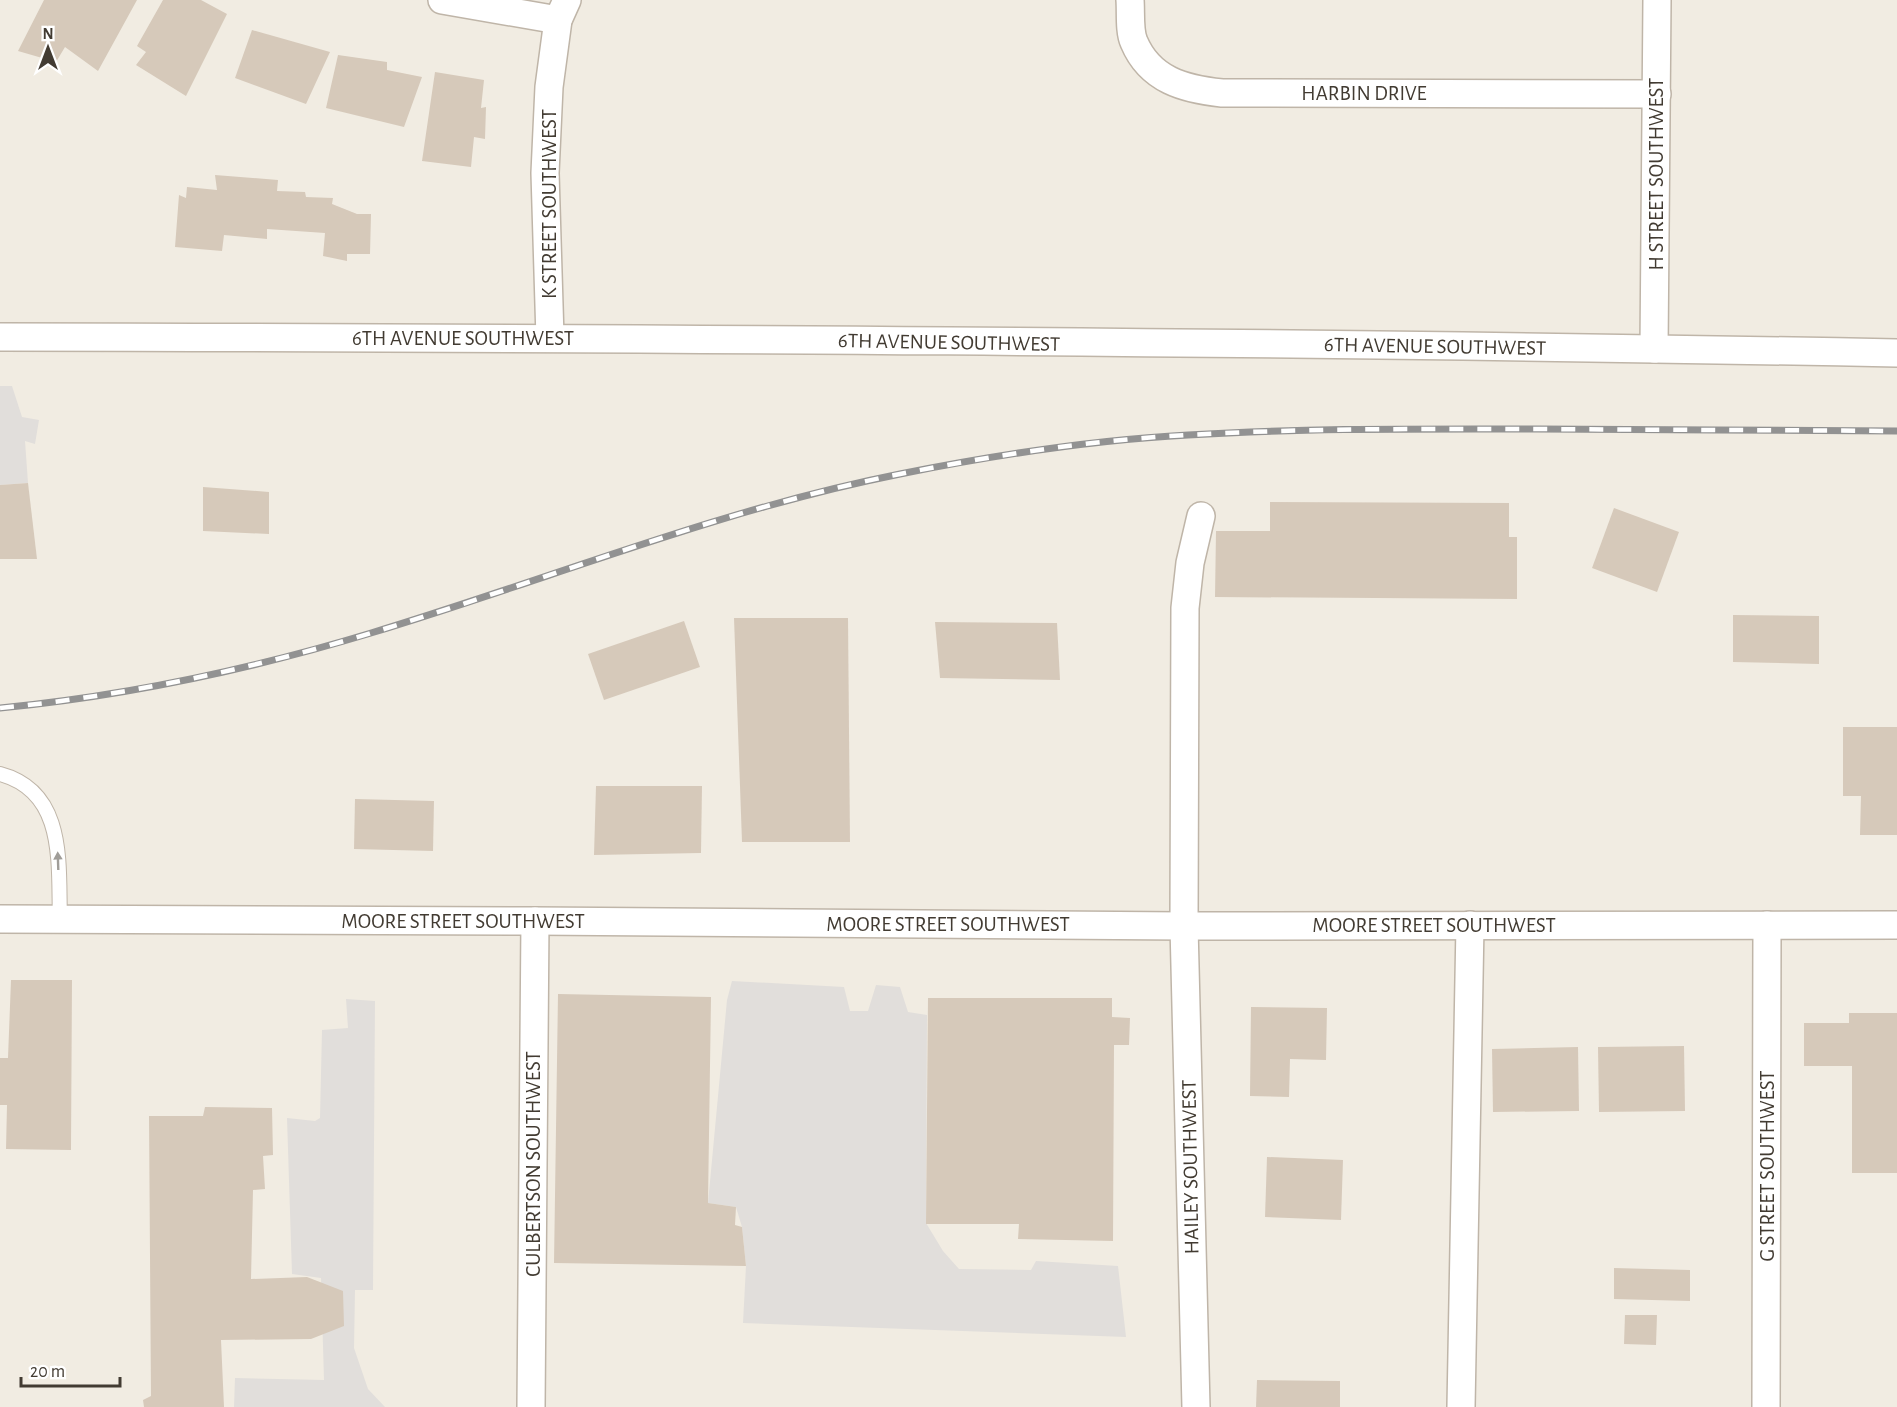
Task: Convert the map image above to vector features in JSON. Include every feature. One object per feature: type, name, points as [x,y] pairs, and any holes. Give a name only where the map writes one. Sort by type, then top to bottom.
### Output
[{"type":"street","points":[[442,0],[562,10]]},
{"type":"street","name":"HARBIN DRIVE","points":[[1130,0],[1132,40],[1146,62],[1165,79],[1192,90],[1222,93],[1657,94]]},
{"type":"street","name":"H STREET SOUTHWEST","points":[[1654,349],[1657,0]]},
{"type":"street","name":"K STREET SOUTHWEST","points":[[550,338],[545,173],[549,87],[562,10]]},
{"type":"street","name":"6TH AVENUE SOUTHWEST","points":[[0,337],[550,338],[1897,353]]},
{"type":"street","name":"HAILEY SOUTHWEST","points":[[1197,1407],[1184,926],[1185,608],[1190,563],[1201,516]]},
{"type":"street","name":"MOORE STREET SOUTHWEST","points":[[0,919],[1184,926],[1897,925]]},
{"type":"street","name":"CULBERTSON SOUTHWEST","points":[[531,1407],[535,921]]},
{"type":"street","name":"G STREET SOUTHWEST","points":[[1766,1407],[1767,924]]},
{"type":"street","points":[[1461,1407],[1470,925]]},
{"type":"lane","points":[[0,774],[14,777],[37,794],[52,819],[57,847],[60,920]]},
{"type":"shaded area","points":[[0,386],[12,386],[22,417],[39,420],[35,444],[25,441],[28,483],[0,485]]},
{"type":"shaded area","points":[[732,981],[844,987],[850,1011],[868,1011],[876,985],[900,987],[908,1012],[927,1015],[926,1223],[943,1251],[959,1269],[1031,1270],[1036,1261],[1118,1266],[1126,1337],[743,1323],[746,1266],[742,1227],[736,1207],[708,1203],[727,1000]]},
{"type":"shaded area","points":[[346,999],[375,1001],[373,1290],[355,1290],[354,1348],[368,1389],[385,1407],[234,1407],[235,1378],[324,1380],[321,1278],[292,1274],[287,1118],[315,1121],[320,1118],[322,1030],[348,1028]]},
{"type":"building","points":[[44,0],[137,0],[98,71],[65,47],[56,62],[18,51]]},
{"type":"building","points":[[163,0],[201,0],[227,14],[186,96],[136,65],[146,52],[137,46]]},
{"type":"building","points":[[252,30],[330,52],[306,104],[235,78]]},
{"type":"building","points":[[338,55],[387,62],[387,70],[422,77],[404,127],[326,108]]},
{"type":"building","points":[[435,72],[484,80],[481,108],[486,107],[485,139],[474,137],[471,167],[422,161]]},
{"type":"building","points":[[215,175],[278,180],[277,191],[305,192],[306,197],[333,198],[332,204],[357,214],[371,214],[370,254],[347,254],[347,261],[323,256],[325,233],[267,229],[267,239],[224,235],[222,251],[175,247],[179,195],[186,198],[187,187],[217,190]]},
{"type":"building","points":[[28,483],[37,559],[0,559],[0,485]]},
{"type":"building","points":[[203,487],[269,492],[269,534],[203,531]]},
{"type":"building","points":[[1270,502],[1509,503],[1509,537],[1517,537],[1517,599],[1215,597],[1216,531],[1270,531]]},
{"type":"building","points":[[1614,508],[1679,532],[1657,592],[1592,568]]},
{"type":"building","points":[[1733,615],[1819,616],[1819,664],[1733,662]]},
{"type":"building","points":[[734,618],[848,618],[850,842],[742,842]]},
{"type":"building","points":[[684,621],[700,667],[604,700],[588,654]]},
{"type":"building","points":[[935,622],[1057,623],[1060,680],[940,678]]},
{"type":"building","points":[[1843,727],[1897,727],[1897,835],[1860,835],[1861,796],[1843,796]]},
{"type":"building","points":[[596,786],[702,786],[701,853],[594,855]]},
{"type":"building","points":[[355,799],[434,801],[433,851],[354,849]]},
{"type":"building","points":[[11,980],[72,980],[71,1150],[6,1149],[7,1105],[0,1105],[0,1058],[8,1058]]},
{"type":"building","points":[[558,994],[711,997],[708,1203],[736,1207],[735,1225],[742,1227],[746,1266],[554,1263]]},
{"type":"building","points":[[928,998],[1112,998],[1112,1017],[1130,1018],[1129,1045],[1114,1045],[1113,1241],[1018,1239],[1019,1224],[926,1224]]},
{"type":"building","points":[[1251,1007],[1327,1008],[1326,1060],[1290,1059],[1289,1097],[1250,1096]]},
{"type":"building","points":[[1849,1013],[1897,1013],[1897,1173],[1852,1173],[1852,1066],[1804,1066],[1804,1023],[1849,1023]]},
{"type":"building","points":[[1684,1046],[1685,1111],[1599,1112],[1598,1047]]},
{"type":"building","points":[[1578,1047],[1579,1111],[1493,1112],[1492,1049]]},
{"type":"building","points":[[205,1107],[272,1108],[273,1155],[263,1156],[265,1189],[253,1190],[251,1279],[307,1277],[343,1291],[344,1326],[311,1339],[221,1340],[224,1407],[144,1407],[143,1400],[151,1396],[149,1116],[203,1116]]},
{"type":"building","points":[[1267,1157],[1343,1160],[1341,1220],[1265,1217]]},
{"type":"building","points":[[1614,1268],[1690,1270],[1690,1301],[1614,1299]]},
{"type":"building","points":[[1625,1315],[1657,1315],[1656,1345],[1624,1344]]},
{"type":"building","points":[[1257,1380],[1340,1381],[1340,1407],[1256,1407]]},
{"type":"railway","points":[[0,708],[94,696],[187,680],[280,658],[371,633],[633,547],[765,507],[900,474],[1044,449],[1152,437],[1320,430],[1897,431]]}]
